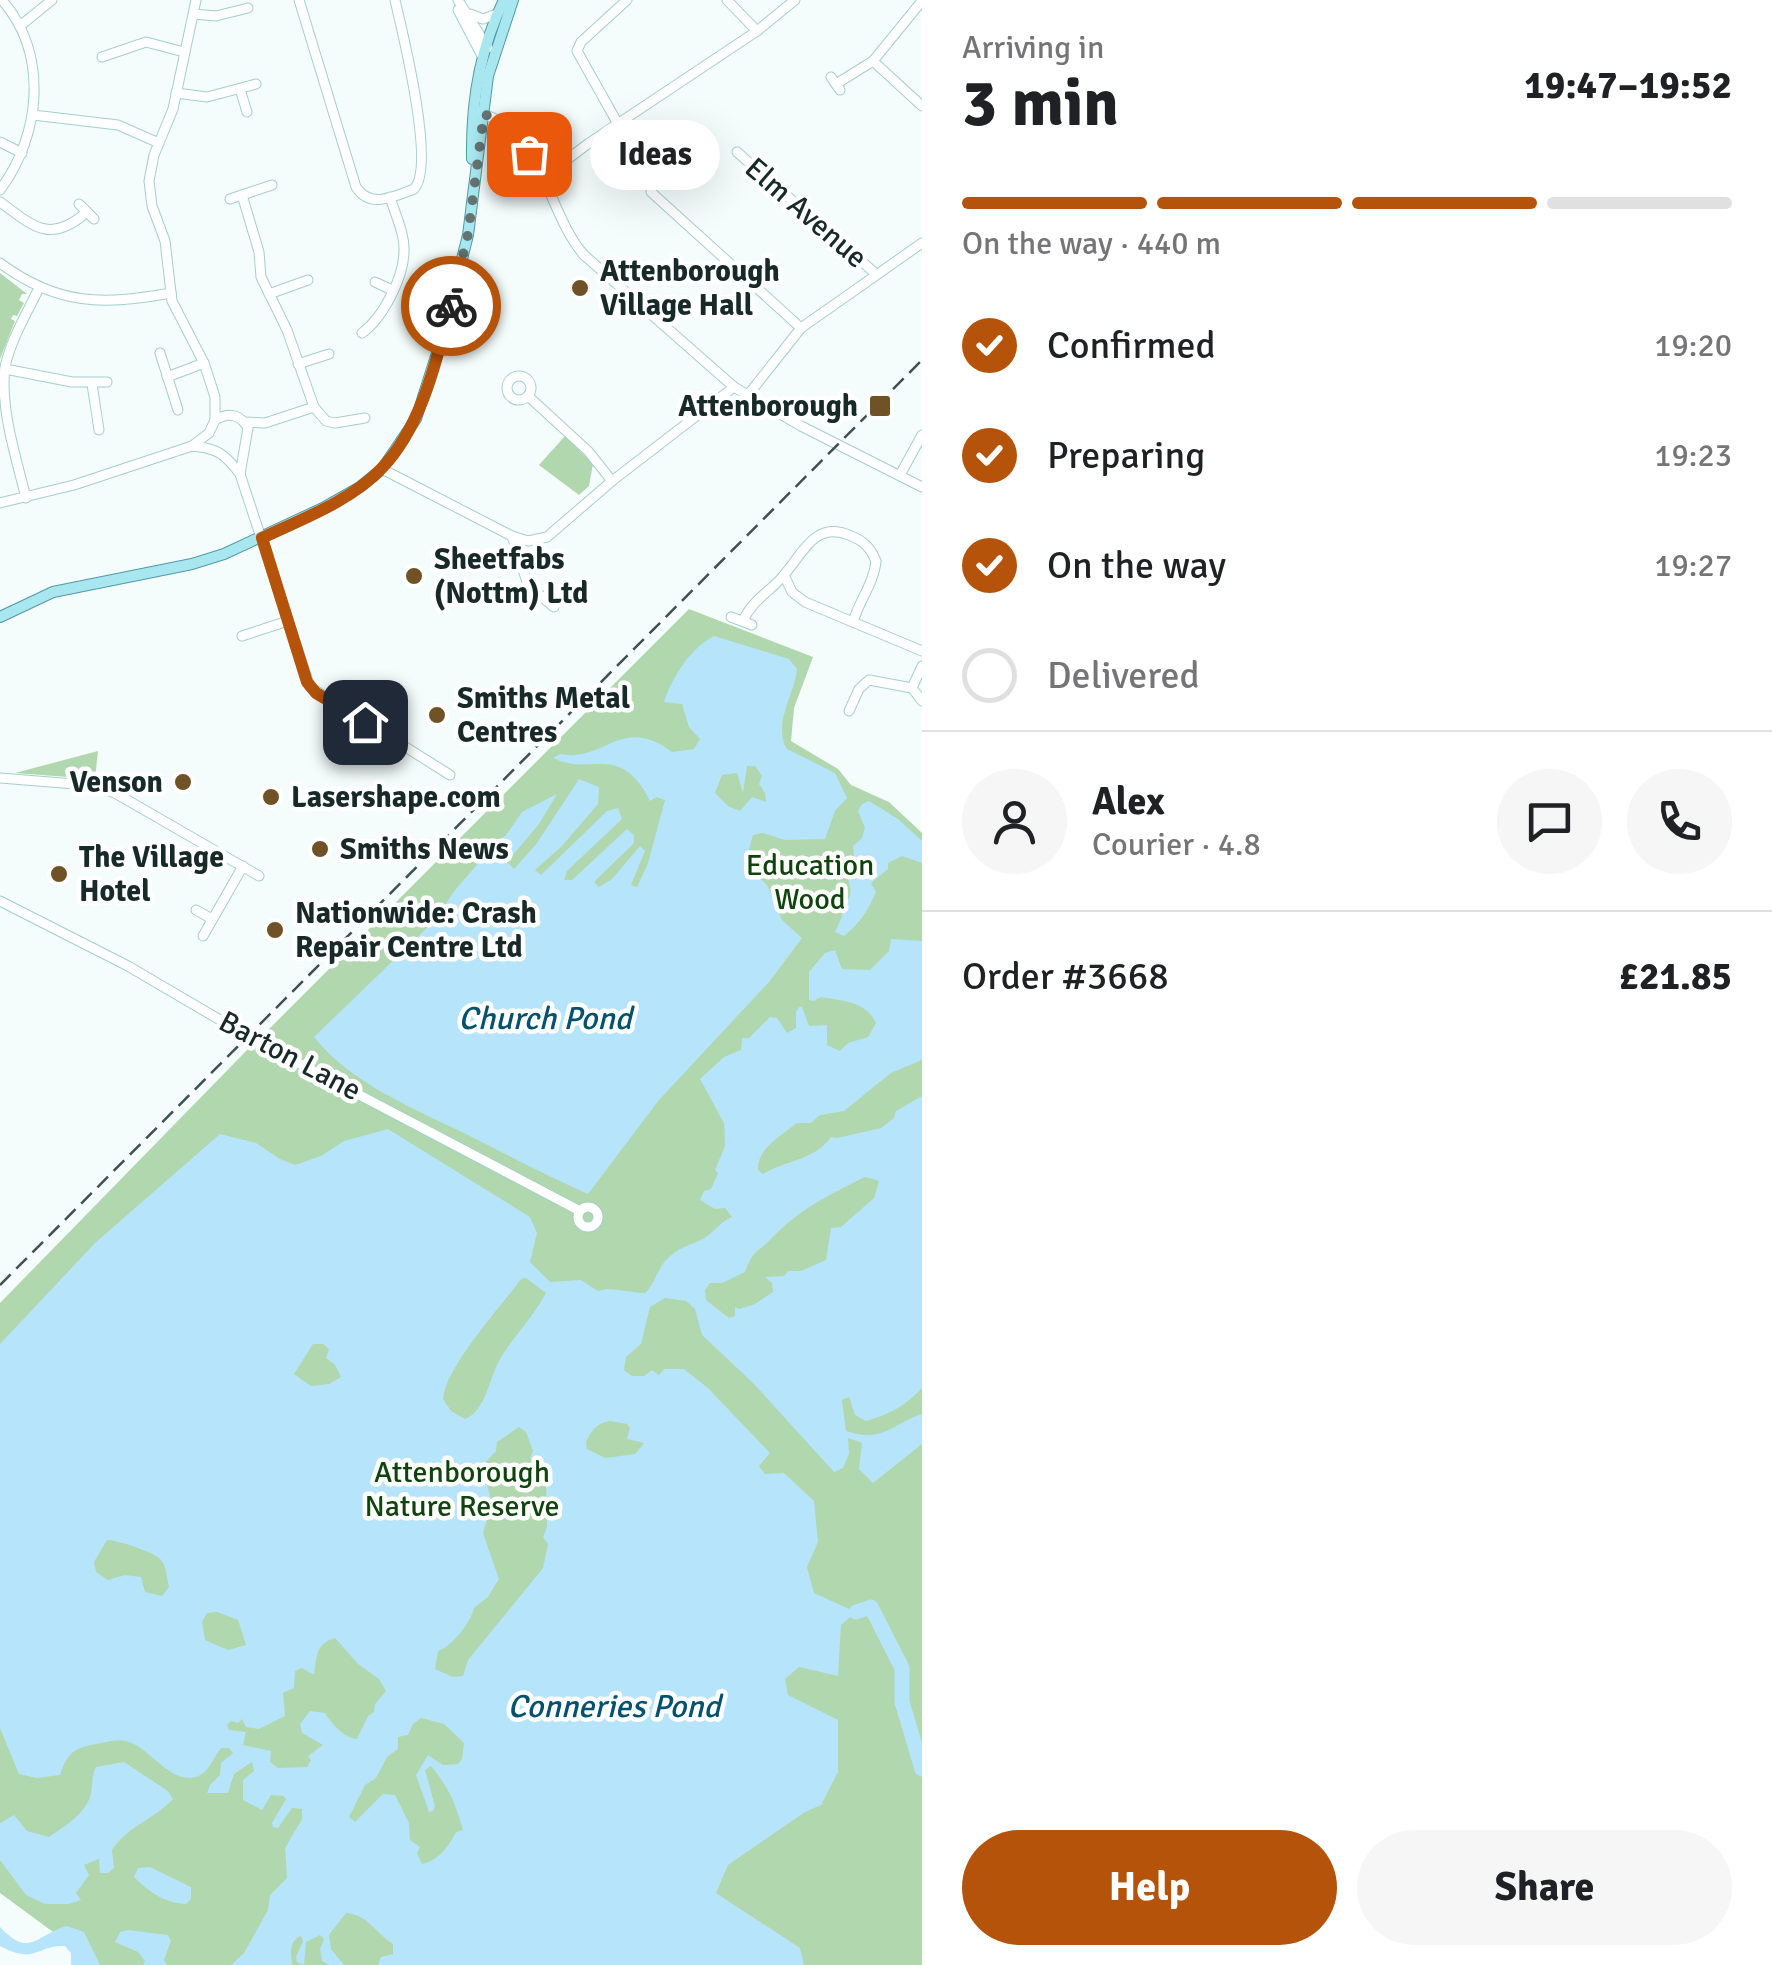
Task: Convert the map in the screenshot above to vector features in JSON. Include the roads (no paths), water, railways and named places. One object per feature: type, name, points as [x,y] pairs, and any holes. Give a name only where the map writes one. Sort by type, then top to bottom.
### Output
[{"type":"main road","points":[[0,617],[52,592],[192,564],[262,538],[360,487],[382,469],[412,426],[464,254],[487,52],[504,0]]},
{"type":"main road","points":[[487,52],[514,0]]},
{"type":"street","points":[[20,26],[52,0]]},
{"type":"street","points":[[196,0],[176,93],[149,181],[152,206],[164,241],[171,293],[180,321],[204,363],[216,397],[228,415],[244,422],[264,423]]},
{"type":"street","points":[[299,0],[356,187],[370,200],[390,198],[416,187],[422,176],[417,108],[395,0]]},
{"type":"street","points":[[458,0],[474,18],[489,19],[498,14]]},
{"type":"street","points":[[458,0],[487,52]]},
{"type":"street","points":[[618,124],[577,52],[581,42],[627,0]]},
{"type":"street","points":[[727,0],[757,31]]},
{"type":"street","points":[[544,177],[757,31],[795,0]]},
{"type":"street","points":[[0,190],[22,153],[33,114],[33,70],[20,26],[1,1]]},
{"type":"street","points":[[835,84],[873,62],[922,1]]},
{"type":"street","points":[[194,14],[216,16],[231,8],[248,8]]},
{"type":"street","points":[[102,57],[142,42],[184,52]]},
{"type":"street","points":[[873,62],[922,106]]},
{"type":"street","points":[[176,93],[207,97],[256,84]]},
{"type":"street","points":[[240,89],[247,112]]},
{"type":"street","points":[[478,113],[504,123],[544,177],[577,247],[734,387],[922,488]]},
{"type":"street","points":[[33,114],[118,126],[158,143]]},
{"type":"street","points":[[0,142],[22,153]]},
{"type":"street","name":"Elm Avenue","points":[[737,152],[876,274]]},
{"type":"street","points":[[230,199],[272,185]]},
{"type":"street","points":[[650,192],[801,328]]},
{"type":"street","points":[[242,195],[259,252],[261,277],[288,330],[314,407],[326,421],[347,423],[364,418]]},
{"type":"street","points":[[362,333],[377,319],[392,290],[404,248],[390,198]]},
{"type":"street","points":[[0,202],[27,221],[50,230],[71,225],[86,211]]},
{"type":"street","points":[[748,395],[801,328],[922,243]]},
{"type":"street","points":[[0,264],[40,288],[73,299],[97,302],[171,293]]},
{"type":"street","points":[[269,294],[308,280]]},
{"type":"street","points":[[376,282],[392,290]]},
{"type":"street","points":[[26,498],[5,403],[5,368],[12,344],[40,288]]},
{"type":"street","points":[[160,353],[178,410]]},
{"type":"street","points":[[298,364],[330,354]]},
{"type":"street","points":[[167,377],[204,363]]},
{"type":"street","points":[[5,368],[92,384],[107,382]]},
{"type":"street","points":[[92,384],[101,422]]},
{"type":"street","points":[[382,469],[512,536],[528,541],[547,537],[612,481],[734,387]]},
{"type":"street","points":[[528,396],[588,451],[612,481]]},
{"type":"street","points":[[0,503],[192,446],[210,434],[216,397]]},
{"type":"street","points":[[240,474],[249,434],[264,423],[314,407]]},
{"type":"street","points":[[215,420],[228,415]]},
{"type":"street","points":[[244,422],[249,434]]},
{"type":"street","points":[[347,423],[351,435]]},
{"type":"street","points":[[210,434],[240,474],[310,687],[450,776]]},
{"type":"street","points":[[900,475],[922,435]]},
{"type":"street","points":[[192,446],[220,451],[243,448]]},
{"type":"street","points":[[0,455],[15,452]]},
{"type":"street","points":[[731,617],[748,623],[753,603],[822,532],[842,532],[863,541],[872,550],[876,570],[853,622]]},
{"type":"street","points":[[512,536],[528,585],[554,607]]},
{"type":"street","points":[[518,553],[528,541]]},
{"type":"street","points":[[784,575],[792,592],[806,602],[922,651]]},
{"type":"street","points":[[242,636],[288,621]]},
{"type":"street","points":[[912,688],[922,666]]},
{"type":"street","points":[[848,711],[859,689],[870,680],[912,688],[922,701]]},
{"type":"street","points":[[0,778],[87,784],[115,792],[259,876]]},
{"type":"street","points":[[203,936],[242,866]]},
{"type":"street","name":"Barton Lane","points":[[0,901],[128,966],[249,1036],[580,1211]]},
{"type":"street","points":[[196,910],[212,919]]},
{"type":"water","name":"Church Pond","points":[[714,636],[789,659],[797,669],[783,719],[787,749],[835,773],[847,798],[835,811],[825,839],[785,840],[763,833],[753,835],[749,849],[756,874],[767,885],[782,920],[802,938],[769,982],[659,1100],[588,1194],[386,1094],[347,1069],[314,1037],[432,923],[522,812],[557,794],[539,824],[507,862],[514,869],[537,843],[579,779],[599,787],[598,804],[535,870],[541,875],[607,811],[618,808],[622,819],[567,871],[564,880],[572,880],[627,829],[634,835],[634,843],[594,882],[599,887],[612,879],[640,846],[645,851],[631,885],[637,887],[648,863],[665,800],[657,797],[650,801],[639,783],[616,766],[567,763],[553,758],[589,752],[626,738],[654,742],[672,752],[694,749],[700,739],[689,727],[682,704],[664,702],[683,664]],"holes":[[[747,766],[755,766],[762,776],[759,784],[766,802],[752,797],[740,811],[728,806],[715,793],[722,775],[737,773],[743,793]]]},
{"type":"water","points":[[869,801],[898,819],[922,841],[922,863],[902,856],[888,863],[888,869],[871,883],[876,892],[867,911],[844,936],[835,932],[842,906],[850,894],[848,879],[855,868],[853,846],[862,838],[865,828],[858,811]]},
{"type":"water","name":"Conneries Pond","points":[[891,939],[922,941],[922,1060],[891,1073],[844,1111],[820,1115],[811,1123],[797,1123],[761,1155],[758,1170],[763,1174],[809,1155],[831,1137],[881,1128],[894,1118],[896,1111],[922,1096],[922,1388],[897,1409],[866,1421],[855,1415],[849,1397],[842,1400],[846,1431],[859,1434],[878,1434],[922,1414],[922,1444],[873,1483],[859,1469],[862,1443],[848,1438],[849,1454],[843,1468],[834,1472],[754,1384],[702,1335],[695,1309],[686,1301],[665,1298],[650,1307],[641,1344],[626,1357],[624,1370],[632,1376],[644,1376],[652,1370],[659,1375],[664,1369],[684,1369],[708,1388],[770,1453],[759,1466],[765,1474],[784,1473],[814,1501],[818,1542],[807,1567],[814,1593],[856,1612],[841,1625],[838,1676],[799,1667],[785,1679],[788,1695],[838,1720],[838,1772],[821,1805],[728,1865],[716,1893],[800,1948],[804,1965],[378,1965],[381,1957],[393,1954],[393,1944],[366,1921],[346,1913],[329,1935],[331,1949],[344,1965],[322,1961],[320,1949],[324,1939],[320,1935],[306,1942],[304,1965],[296,1957],[303,1941],[301,1936],[292,1945],[292,1965],[231,1965],[244,1953],[268,1910],[270,1895],[287,1878],[285,1848],[302,1819],[302,1809],[292,1808],[278,1828],[272,1823],[286,1799],[283,1796],[271,1795],[262,1810],[243,1800],[243,1780],[254,1771],[252,1762],[234,1774],[228,1793],[207,1793],[220,1775],[221,1763],[233,1753],[229,1748],[221,1748],[200,1775],[187,1778],[169,1771],[137,1746],[110,1741],[74,1751],[60,1775],[37,1778],[19,1774],[0,1728],[0,1344],[95,1243],[220,1134],[256,1143],[295,1165],[321,1156],[344,1141],[388,1129],[530,1217],[537,1233],[530,1262],[550,1282],[581,1280],[598,1291],[645,1293],[670,1256],[706,1237],[732,1217],[725,1208],[715,1209],[700,1200],[704,1191],[711,1189],[725,1146],[724,1123],[700,1079],[724,1057],[741,1050],[742,1038],[749,1038],[770,1017],[777,1018],[787,1033],[796,1028],[799,1007],[809,1026],[827,1025],[827,1045],[840,1051],[848,1043],[868,1037],[876,1023],[860,1006],[821,997],[809,1000],[809,972],[825,953],[835,950],[842,969],[870,970],[889,951]],"holes":[[[865,1177],[879,1181],[874,1198],[841,1227],[831,1228],[826,1260],[801,1271],[788,1271],[784,1276],[765,1277],[772,1283],[773,1292],[755,1304],[735,1307],[735,1316],[729,1318],[706,1300],[705,1290],[710,1283],[722,1283],[745,1272],[754,1255],[784,1227]],[[526,1278],[546,1293],[500,1359],[478,1409],[465,1419],[451,1411],[443,1399],[454,1370],[521,1279]],[[313,1344],[323,1344],[329,1349],[326,1358],[341,1377],[329,1384],[311,1386],[294,1374]],[[601,1424],[627,1424],[627,1439],[644,1443],[635,1454],[605,1458],[587,1449],[586,1442]],[[519,1427],[526,1432],[533,1451],[530,1459],[546,1482],[547,1527],[543,1537],[548,1544],[543,1568],[468,1660],[463,1676],[453,1677],[435,1669],[438,1651],[460,1633],[474,1608],[488,1597],[499,1579],[483,1533],[492,1503],[482,1466],[496,1451],[497,1442]],[[107,1540],[112,1541],[159,1558],[169,1587],[162,1596],[145,1592],[141,1577],[125,1575],[108,1580],[96,1572],[94,1562]],[[217,1612],[238,1620],[246,1645],[228,1650],[205,1640],[202,1622],[207,1613]],[[335,1638],[358,1664],[379,1679],[386,1691],[357,1739],[343,1733],[325,1713],[310,1711],[300,1724],[302,1733],[323,1745],[308,1756],[311,1760],[307,1767],[278,1768],[270,1762],[271,1751],[243,1745],[246,1732],[229,1730],[227,1725],[242,1719],[246,1727],[259,1729],[285,1716],[283,1693],[294,1688],[295,1671],[302,1668],[314,1675],[320,1648]],[[421,1718],[444,1724],[464,1743],[458,1764],[443,1765],[428,1755],[416,1775],[429,1812],[433,1811],[425,1770],[431,1766],[451,1796],[463,1830],[456,1832],[438,1856],[422,1864],[417,1853],[420,1847],[410,1840],[409,1823],[395,1795],[383,1794],[355,1822],[349,1817],[365,1785],[376,1778],[387,1757],[398,1749],[398,1737],[408,1735]]]},
{"type":"water","points":[[124,1762],[168,1791],[173,1799],[119,1842],[112,1850],[114,1868],[108,1873],[100,1873],[99,1859],[84,1865],[89,1875],[76,1893],[81,1900],[45,1904],[26,1895],[0,1860],[0,1823],[14,1815],[27,1831],[49,1837],[85,1807],[96,1767]]},
{"type":"water","points":[[150,1867],[191,1887],[191,1899],[186,1904],[157,1896],[134,1877],[138,1868]]},
{"type":"water","points":[[67,1926],[84,1932],[100,1965],[71,1965],[71,1953],[65,1946],[21,1954],[0,1946],[0,1927],[10,1937],[26,1943]]},
{"type":"water","points":[[120,1932],[168,1935],[171,1941],[164,1960],[167,1965],[143,1965],[145,1961],[138,1952],[115,1942]]},
{"type":"waterway","points":[[856,1612],[871,1607],[902,1668],[902,1702],[922,1769]]},
{"type":"railway","points":[[0,1285],[922,360]]},
{"type":"place","name":"Ideas","points":[[529,154]]},
{"type":"place","name":"Attenborough Village Hall","points":[[580,288]]},
{"type":"place","name":"Attenborough","points":[[880,406]]},
{"type":"place","name":"Sheetfabs (Nottm) Ltd","points":[[414,576]]},
{"type":"place","name":"Smiths Metal Centres","points":[[437,715]]},
{"type":"place","name":"Venson","points":[[183,782]]},
{"type":"place","name":"Lasershape.com","points":[[271,797]]},
{"type":"place","name":"Smiths News","points":[[320,849]]},
{"type":"place","name":"The Village Hotel","points":[[59,874]]},
{"type":"place","name":"Nationwide: Crash Repair Centre Ltd","points":[[275,930]]},
{"type":"park label","name":"Education Wood","points":[[810,882]]},
{"type":"park label","name":"Attenborough Nature Reserve","points":[[462,1489]]}]
